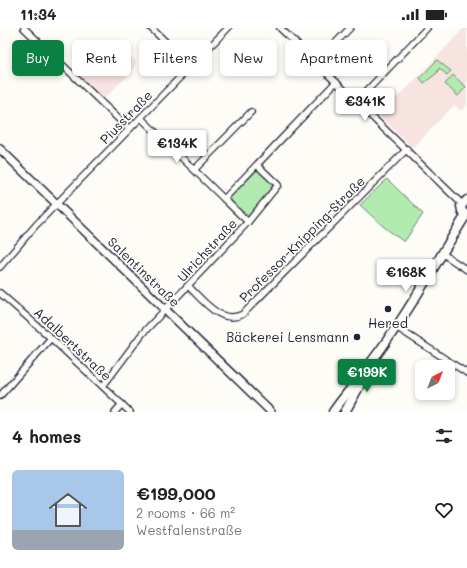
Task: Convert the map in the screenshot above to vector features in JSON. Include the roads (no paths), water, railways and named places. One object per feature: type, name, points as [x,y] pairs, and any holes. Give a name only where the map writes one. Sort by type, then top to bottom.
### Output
[{"type":"main road","points":[[345,412],[372,363],[466,215],[462,211],[465,202]]},
{"type":"main road","points":[[333,412],[352,385],[372,363]]},
{"type":"street","points":[[24,28],[129,129]]},
{"type":"street","points":[[151,28],[164,40]]},
{"type":"street","name":"Piusstraße","points":[[212,44],[228,28]]},
{"type":"street","points":[[280,28],[292,40]]},
{"type":"street","points":[[338,40],[350,28]]},
{"type":"street","points":[[356,102],[427,28]]},
{"type":"street","name":"Piusstraße","points":[[0,267],[56,204],[181,76]]},
{"type":"street","points":[[330,76],[465,202]]},
{"type":"street","name":"Ulrichstraße","points":[[248,222],[224,198],[336,82]]},
{"type":"street","points":[[195,168],[251,112]]},
{"type":"street","points":[[140,118],[195,168],[224,198]]},
{"type":"street","name":"Salentinstraße","points":[[0,149],[271,412]]},
{"type":"street","name":"Professor-Knipping-Straße","points":[[188,286],[210,307],[224,316],[232,318],[243,314],[407,149]]},
{"type":"street","name":"Ulrichstraße","points":[[103,386],[142,334],[248,222],[278,185],[257,165]]},
{"type":"street","points":[[442,254],[467,270]]},
{"type":"street","name":"Adalbertstraße","points":[[0,294],[51,338],[130,412]]},
{"type":"street","points":[[396,327],[467,373]]},
{"type":"street","points":[[0,396],[51,338]]},
{"type":"street","points":[[115,412],[122,404]]},
{"type":"place","name":"Hered","points":[[388,309]]},
{"type":"place","name":"Bäckerei Lensmann","points":[[357,337]]}]
